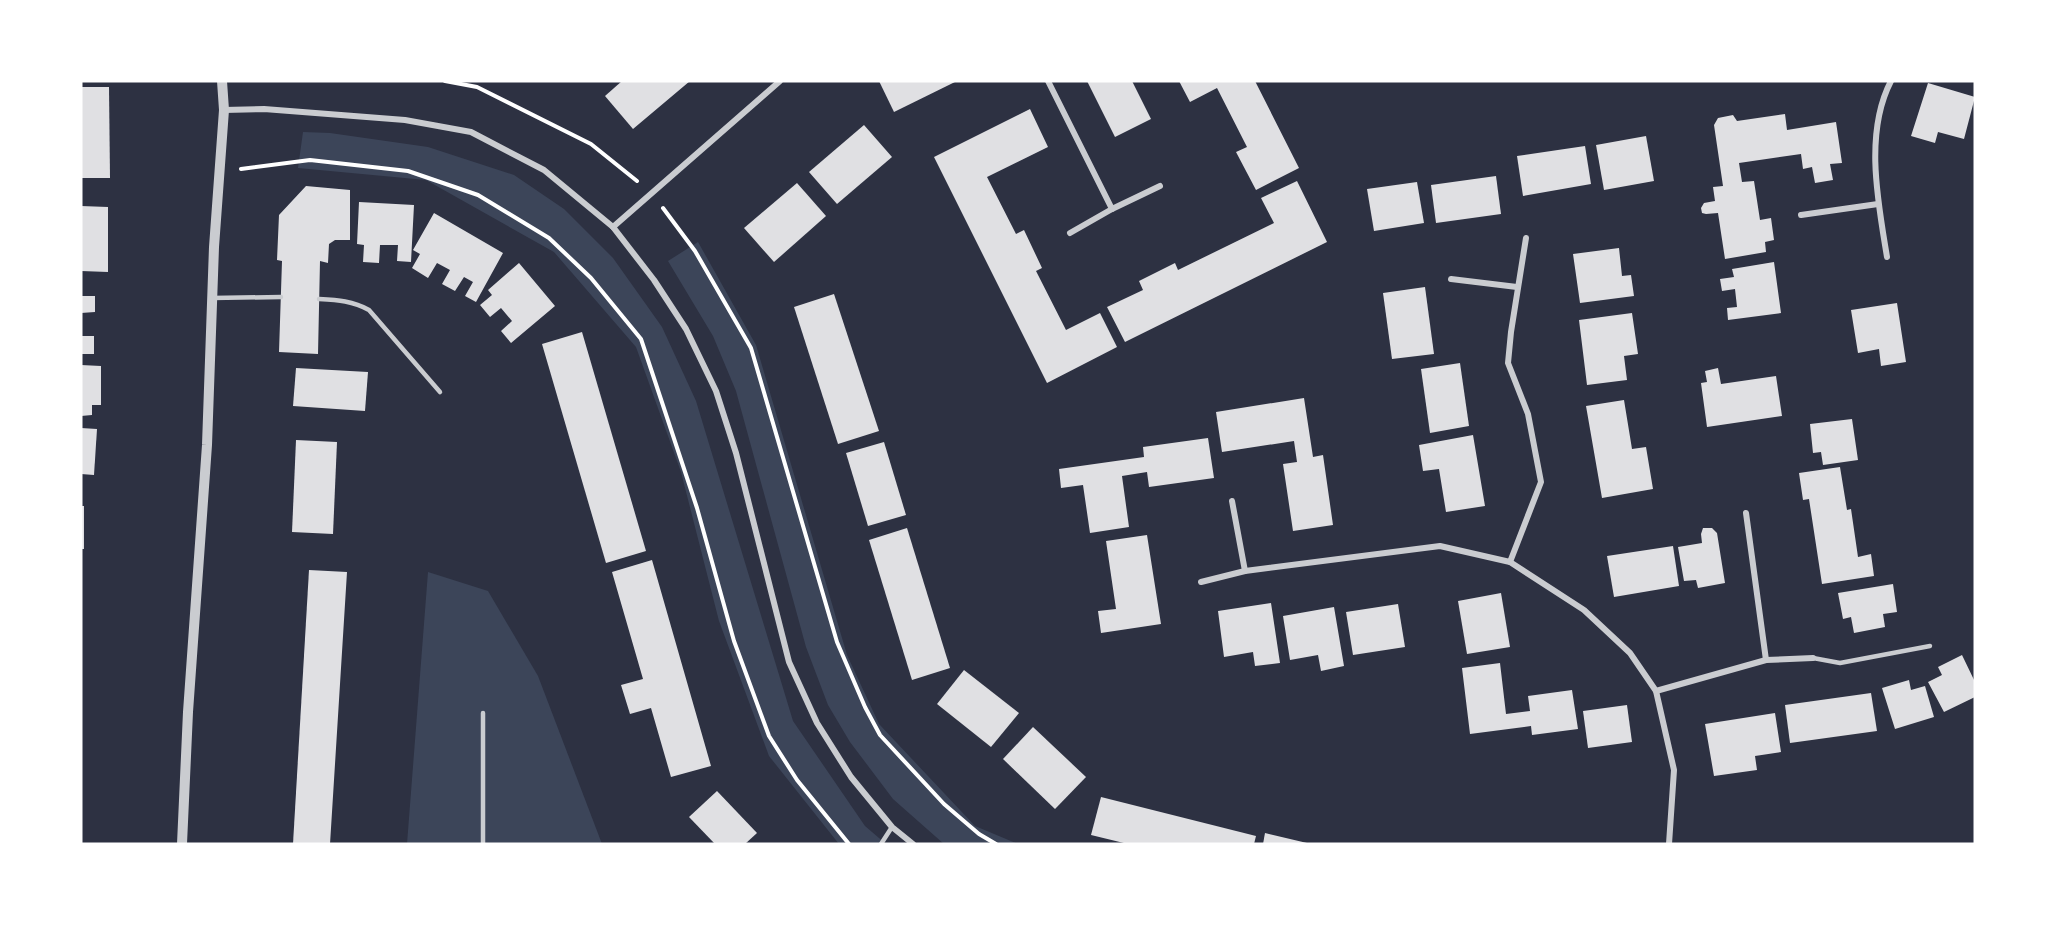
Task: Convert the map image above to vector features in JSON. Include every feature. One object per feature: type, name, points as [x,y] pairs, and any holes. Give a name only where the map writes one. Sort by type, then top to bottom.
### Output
[{"type":"street","points":[[182,844],[188,712],[207,445],[212,298],[224,110],[222,81]]},
{"type":"street","points":[[613,226],[780,81]]},
{"type":"street","points":[[1048,81],[1112,209]]},
{"type":"street","points":[[1887,257],[1878,204],[1875,130],[1891,81]]},
{"type":"street","points":[[224,110],[264,109],[405,120],[471,132],[544,170],[613,226],[654,280],[686,329],[716,391],[736,453],[789,662],[817,723],[851,777],[892,827],[913,844]]},
{"type":"street","points":[[1070,233],[1112,209],[1160,186]]},
{"type":"street","points":[[1801,215],[1878,204]]},
{"type":"street","points":[[1510,562],[1540,482],[1528,414],[1508,363],[1517,287],[1526,237]]},
{"type":"street","points":[[1451,279],[1517,287]]},
{"type":"street","points":[[1232,501],[1245,571]]},
{"type":"street","points":[[1746,513],[1766,660]]},
{"type":"street","points":[[1200,582],[1245,571],[1440,546],[1510,562],[1584,610],[1630,653],[1656,691],[1674,770],[1669,844]]},
{"type":"street","points":[[1656,691],[1766,660],[1813,658]]},
{"type":"lane","points":[[212,298],[280,297]]},
{"type":"lane","points":[[319,299],[358,303],[369,310],[440,392]]},
{"type":"lane","points":[[1813,658],[1840,663],[1930,646]]},
{"type":"lane","points":[[483,713],[483,844]]},
{"type":"lane","points":[[881,844],[892,827]]},
{"type":"path","points":[[219,172],[310,160],[408,171],[478,195],[549,238],[591,278],[641,339],[697,508],[734,641],[769,736],[798,780],[849,844]]},
{"type":"shaded area","points":[[303,132],[330,133],[428,147],[514,175],[564,209],[613,258],[662,327],[696,401],[793,721],[865,826],[886,844],[839,844],[769,756],[719,621],[681,472],[636,347],[554,252],[426,180],[298,168]]},
{"type":"shaded area","points":[[698,242],[756,345],[847,655],[879,724],[975,826],[1018,844],[944,844],[893,799],[850,742],[828,705],[806,647],[736,391],[713,336],[668,261]]},
{"type":"shaded area","points":[[428,572],[488,591],[538,676],[602,844],[407,844]]},
{"type":"building","points":[[622,81],[690,81],[633,129],[605,96]]},
{"type":"building","points":[[879,81],[957,81],[894,112]]},
{"type":"building","points":[[1087,81],[1132,81],[1151,119],[1115,137]]},
{"type":"building","points":[[1179,81],[1255,81],[1299,168],[1256,190],[1236,152],[1247,147],[1217,88],[1190,102]]},
{"type":"building","points":[[1928,83],[1975,97],[1964,139],[1938,132],[1935,143],[1911,136]]},
{"type":"building","points":[[81,87],[109,87],[110,178],[81,178]]},
{"type":"building","points":[[1030,109],[1048,147],[987,177],[1016,234],[1024,230],[1042,268],[1036,271],[1066,330],[1100,313],[1117,347],[1047,383],[934,157]]},
{"type":"building","points":[[1785,114],[1787,130],[1836,122],[1842,163],[1830,164],[1833,180],[1815,183],[1812,167],[1803,169],[1801,154],[1739,163],[1742,182],[1754,181],[1760,220],[1771,218],[1774,240],[1765,242],[1766,252],[1725,259],[1718,213],[1702,213],[1701,208],[1704,203],[1715,201],[1713,187],[1723,186],[1714,125],[1718,118],[1733,115],[1737,121]]},
{"type":"building","points":[[864,125],[892,157],[837,204],[809,172]]},
{"type":"building","points":[[1646,136],[1654,181],[1604,190],[1596,145]]},
{"type":"building","points":[[1585,146],[1591,184],[1523,196],[1517,156]]},
{"type":"building","points":[[1496,176],[1501,214],[1436,223],[1431,185]]},
{"type":"building","points":[[1297,181],[1327,242],[1125,342],[1107,307],[1143,290],[1139,281],[1175,263],[1178,270],[1274,223],[1261,198]]},
{"type":"building","points":[[1417,182],[1424,223],[1374,231],[1367,189]]},
{"type":"building","points":[[797,183],[826,216],[774,262],[744,228]]},
{"type":"building","points":[[306,186],[350,190],[350,240],[335,240],[329,244],[328,263],[320,261],[318,354],[279,352],[282,261],[277,260],[279,215]]},
{"type":"building","points":[[359,202],[414,205],[411,262],[397,261],[398,245],[380,245],[379,263],[363,262],[364,245],[357,244]]},
{"type":"building","points":[[81,206],[108,207],[108,272],[81,271]]},
{"type":"building","points":[[434,213],[503,253],[476,302],[465,296],[473,282],[464,277],[455,291],[442,284],[450,270],[437,263],[428,278],[412,268],[420,254],[413,250]]},
{"type":"building","points":[[1619,248],[1622,276],[1631,275],[1634,296],[1580,303],[1573,254]]},
{"type":"building","points":[[1774,262],[1781,313],[1728,320],[1727,308],[1737,307],[1735,289],[1722,291],[1720,279],[1734,277],[1732,269]]},
{"type":"building","points":[[519,263],[555,306],[511,343],[501,331],[512,321],[501,308],[490,317],[480,305],[492,295],[488,290]]},
{"type":"building","points":[[1425,287],[1434,354],[1392,359],[1383,293]]},
{"type":"building","points":[[834,294],[879,431],[838,444],[794,307]]},
{"type":"building","points":[[81,296],[95,296],[95,312],[81,313]]},
{"type":"building","points":[[1897,303],[1906,362],[1881,366],[1879,349],[1858,353],[1851,310]]},
{"type":"building","points":[[1632,313],[1638,354],[1624,356],[1627,380],[1587,385],[1579,320]]},
{"type":"building","points":[[582,332],[646,551],[606,563],[542,344]]},
{"type":"building","points":[[81,336],[94,336],[94,354],[81,354]]},
{"type":"building","points":[[1460,363],[1469,426],[1430,433],[1421,369]]},
{"type":"building","points":[[81,365],[101,366],[101,405],[92,405],[92,415],[81,416]]},
{"type":"building","points":[[296,368],[368,372],[365,411],[293,406]]},
{"type":"building","points":[[1718,368],[1721,384],[1776,376],[1782,416],[1707,427],[1701,383],[1707,382],[1705,371]]},
{"type":"building","points":[[1304,398],[1313,457],[1323,455],[1333,525],[1293,531],[1283,464],[1297,462],[1294,441],[1222,452],[1216,412]]},
{"type":"building","points":[[1624,400],[1632,449],[1646,447],[1653,489],[1602,498],[1586,406]]},
{"type":"building","points":[[1852,419],[1858,460],[1823,465],[1821,452],[1813,453],[1810,424]]},
{"type":"building","points":[[81,428],[97,429],[94,475],[81,474]]},
{"type":"building","points":[[1473,435],[1485,506],[1446,512],[1439,469],[1423,471],[1419,445]]},
{"type":"building","points":[[1208,438],[1214,478],[1149,487],[1147,472],[1122,476],[1129,527],[1090,533],[1083,485],[1061,488],[1059,469],[1144,457],[1143,447]]},
{"type":"building","points":[[296,440],[337,442],[333,534],[292,532]]},
{"type":"building","points":[[884,442],[906,515],[868,526],[846,453]]},
{"type":"building","points":[[1840,467],[1847,510],[1851,509],[1858,557],[1871,554],[1874,576],[1822,584],[1809,499],[1803,500],[1799,473]]},
{"type":"building","points":[[81,506],[84,506],[84,549],[81,549]]},
{"type":"building","points":[[907,528],[950,668],[912,680],[869,540]]},
{"type":"building","points":[[1703,528],[1712,528],[1717,533],[1725,583],[1698,588],[1696,580],[1684,581],[1678,547],[1702,543]]},
{"type":"building","points":[[1147,535],[1161,624],[1101,633],[1098,611],[1116,609],[1106,541]]},
{"type":"building","points":[[1673,546],[1679,586],[1614,597],[1607,556]]},
{"type":"building","points":[[652,560],[711,766],[671,777],[651,708],[630,714],[621,685],[643,679],[612,572]]},
{"type":"building","points":[[309,570],[347,572],[330,844],[293,844]]},
{"type":"building","points":[[1893,584],[1897,612],[1883,614],[1885,627],[1854,633],[1851,617],[1843,619],[1838,593]]},
{"type":"building","points":[[1501,593],[1510,647],[1467,654],[1458,601]]},
{"type":"building","points":[[1271,603],[1280,663],[1255,666],[1253,652],[1224,657],[1218,611]]},
{"type":"building","points":[[1398,604],[1405,647],[1353,655],[1346,612]]},
{"type":"building","points":[[1334,607],[1344,666],[1321,671],[1318,655],[1290,660],[1283,616]]},
{"type":"building","points":[[1962,655],[1975,682],[1975,697],[1944,712],[1928,682],[1942,675],[1938,667]]},
{"type":"building","points":[[1500,663],[1506,714],[1530,711],[1528,696],[1572,690],[1578,729],[1532,735],[1531,726],[1470,734],[1462,668]]},
{"type":"building","points":[[964,670],[1019,713],[991,747],[937,704]]},
{"type":"building","points":[[1909,680],[1911,690],[1925,686],[1934,717],[1895,729],[1882,688]]},
{"type":"building","points":[[1871,693],[1877,731],[1790,743],[1785,705]]},
{"type":"building","points":[[1627,705],[1632,742],[1588,748],[1583,711]]},
{"type":"building","points":[[1775,713],[1781,752],[1755,756],[1757,770],[1714,776],[1705,724]]},
{"type":"building","points":[[1033,727],[1086,777],[1055,809],[1003,759]]},
{"type":"building","points":[[717,791],[757,833],[745,844],[715,844],[689,817]]},
{"type":"building","points":[[1101,797],[1256,836],[1254,844],[1128,844],[1091,835]]},
{"type":"building","points":[[1265,833],[1307,843],[1307,844],[1263,844]]}]
